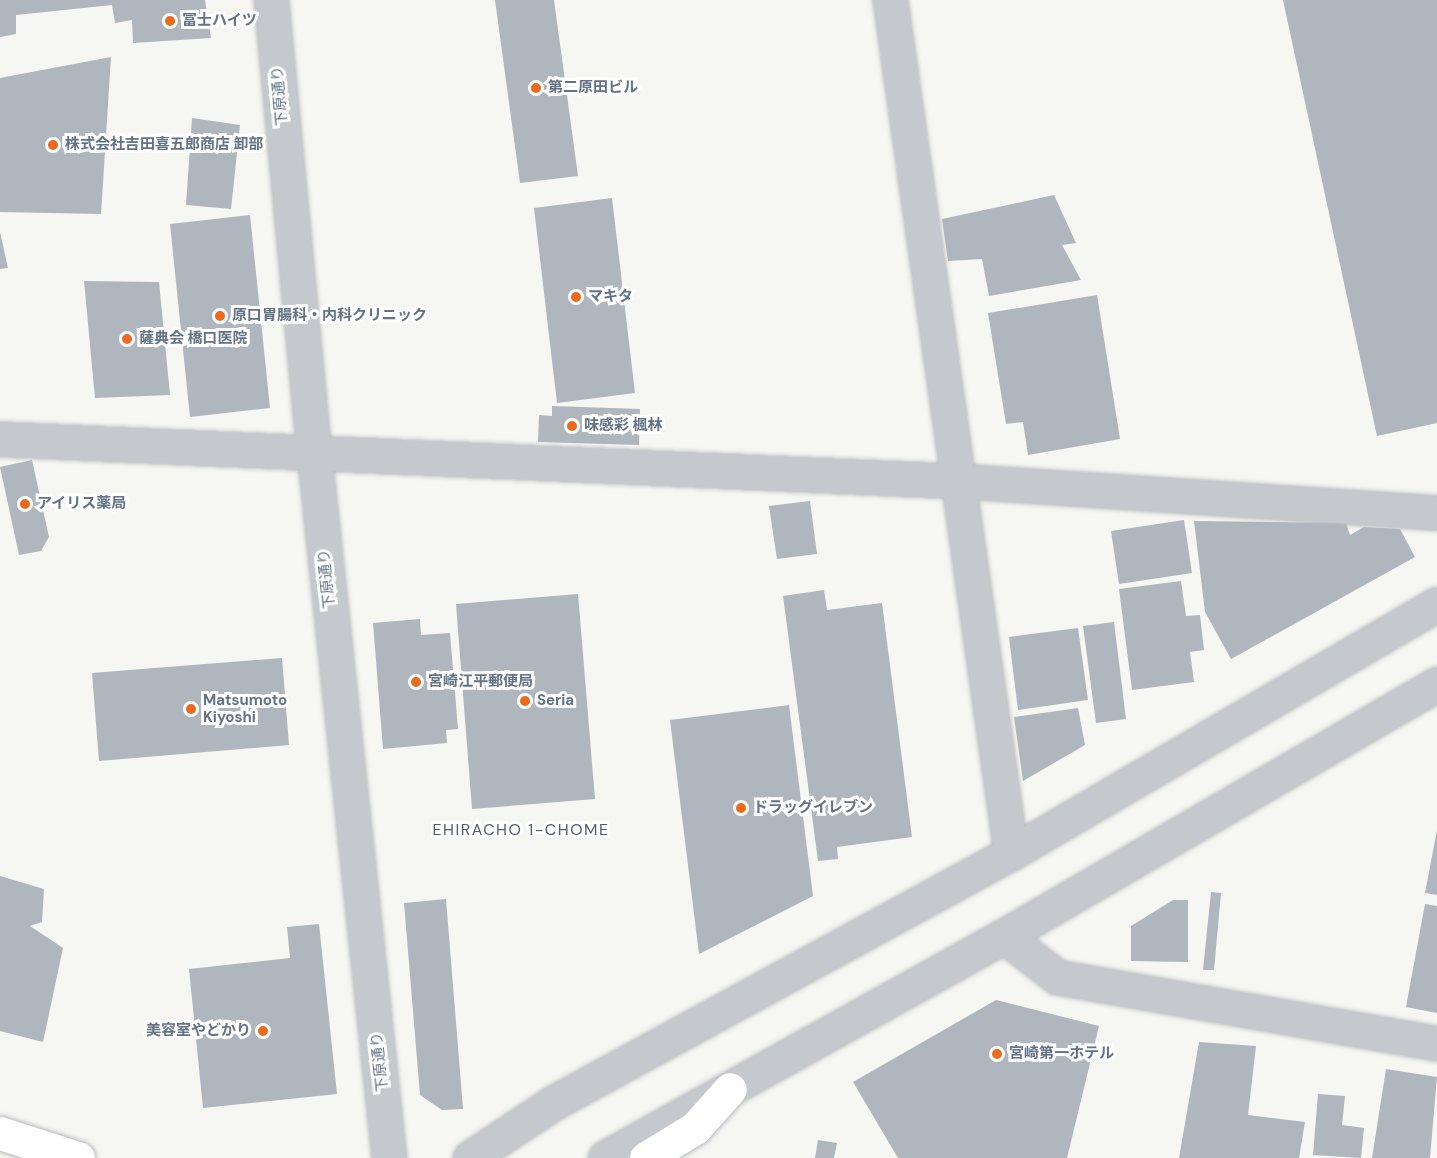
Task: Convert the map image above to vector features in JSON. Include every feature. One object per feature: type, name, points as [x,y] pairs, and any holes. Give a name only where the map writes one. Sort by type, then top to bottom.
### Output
[{"type":"highway","points":[[646,1158],[695,1128],[730,1089]]},
{"type":"highway","points":[[0,1133],[78,1158]]},
{"type":"street","name":"下原通り","points":[[271,0],[314,452],[389,1158]]},
{"type":"street","points":[[890,0],[960,481],[1011,854]]},
{"type":"street","points":[[0,439],[960,481],[1437,513]]},
{"type":"street","points":[[470,1158],[553,1103],[1011,854],[1437,604]]},
{"type":"street","points":[[605,1158],[1004,936],[1437,684]]},
{"type":"street","points":[[1004,936],[1057,977],[1437,1043]]},
{"type":"building","name":"冨士ハイツ","points":[[0,0],[205,0],[211,38],[133,43],[132,20],[115,23],[112,5],[16,15],[16,34],[0,37]]},
{"type":"building","name":"第二原田ビル","points":[[495,0],[554,0],[578,176],[520,183]]},
{"type":"building","points":[[1283,0],[1437,0],[1437,423],[1377,436]]},
{"type":"building","name":"株式会社吉田喜五郎商店 卸部","points":[[111,57],[101,214],[0,212],[0,78]]},
{"type":"building","points":[[192,118],[240,125],[231,209],[186,205]]},
{"type":"building","points":[[1054,195],[1076,243],[1062,245],[1081,280],[989,296],[982,259],[948,261],[942,219]]},
{"type":"building","points":[[612,198],[635,393],[557,403],[534,208]]},
{"type":"building","name":"原口胃腸科・内科クリニック","points":[[250,215],[270,408],[190,417],[170,224]]},
{"type":"building","points":[[0,232],[8,268],[0,269]]},
{"type":"building","name":"薩典会 橋口医院","points":[[84,281],[159,282],[170,395],[95,398]]},
{"type":"building","points":[[1097,295],[1120,439],[1028,455],[1023,422],[1006,424],[988,313]]},
{"type":"building","points":[[552,406],[640,409],[639,445],[538,442],[539,415],[552,416]]},
{"type":"building","name":"アイリス薬局","points":[[32,460],[49,537],[41,551],[19,555],[0,467]]},
{"type":"building","points":[[810,501],[817,554],[777,559],[769,506]]},
{"type":"building","points":[[1184,520],[1192,573],[1119,584],[1111,531]]},
{"type":"building","points":[[1194,521],[1346,523],[1350,535],[1364,527],[1400,529],[1415,557],[1231,659],[1205,612]]},
{"type":"building","points":[[1181,581],[1186,616],[1200,615],[1204,650],[1190,652],[1194,682],[1132,690],[1119,589]]},
{"type":"building","points":[[824,590],[827,610],[882,603],[912,837],[837,847],[838,859],[818,861],[783,596]]},
{"type":"building","name":"Seria","points":[[578,594],[595,799],[472,809],[456,604]]},
{"type":"building","name":"宮崎江平郵便局","points":[[420,619],[421,635],[450,633],[458,729],[446,730],[447,743],[383,749],[373,623]]},
{"type":"building","points":[[1114,622],[1126,719],[1096,723],[1083,626]]},
{"type":"building","points":[[1078,628],[1088,700],[1018,710],[1009,637]]},
{"type":"building","name":"Matsumoto Kiyoshi","points":[[282,658],[289,745],[99,761],[92,673]]},
{"type":"building","name":"ドラッグイレブン","points":[[789,705],[813,896],[699,954],[670,720]]},
{"type":"building","points":[[1078,708],[1085,745],[1023,781],[1014,717]]},
{"type":"building","points":[[1437,830],[1437,895],[1425,893]]},
{"type":"building","points":[[0,876],[44,889],[42,922],[30,926],[63,948],[43,1042],[0,1031]]},
{"type":"building","points":[[1211,892],[1221,893],[1214,970],[1203,970]]},
{"type":"building","points":[[446,899],[463,1109],[442,1110],[420,1095],[404,903]]},
{"type":"building","points":[[1173,900],[1188,900],[1188,962],[1131,961],[1131,926]]},
{"type":"building","points":[[1425,904],[1437,906],[1437,1013],[1406,1007]]},
{"type":"building","name":"美容室やどかり","points":[[319,924],[337,1094],[203,1108],[189,969],[290,958],[287,927]]},
{"type":"building","name":"宮崎第一ホテル","points":[[996,1000],[1099,1026],[1067,1158],[898,1158],[853,1082]]},
{"type":"building","points":[[1199,1042],[1256,1046],[1248,1115],[1305,1122],[1299,1158],[1179,1158]]},
{"type":"building","points":[[1386,1069],[1437,1077],[1430,1158],[1372,1158]]},
{"type":"building","points":[[1318,1094],[1345,1096],[1342,1125],[1364,1128],[1361,1158],[1313,1155]]},
{"type":"building","points":[[818,1140],[837,1143],[834,1158],[815,1158]]},
{"type":"place","name":"冨士ハイツ","points":[[170,21]]},
{"type":"place","name":"第二原田ビル","points":[[536,88]]},
{"type":"place","name":"株式会社吉田喜五郎商店 卸部","points":[[53,145]]},
{"type":"place","name":"マキタ","points":[[576,297]]},
{"type":"place","name":"原口胃腸科・内科クリニック","points":[[220,316]]},
{"type":"place","name":"薩典会 橋口医院","points":[[127,339]]},
{"type":"place","name":"味感彩 楓林","points":[[572,426]]},
{"type":"place","name":"アイリス薬局","points":[[25,504]]},
{"type":"place","name":"宮崎江平郵便局","points":[[416,682]]},
{"type":"place","name":"Seria","points":[[525,701]]},
{"type":"place","name":"Matsumoto Kiyoshi","points":[[191,709]]},
{"type":"place","name":"ドラッグイレブン","points":[[741,808]]},
{"type":"place","name":"美容室やどかり","points":[[263,1031]]},
{"type":"place","name":"宮崎第一ホテル","points":[[997,1054]]},
{"type":"district","name":"EHIRACHO 1-CHOME","points":[[521,830]]}]
